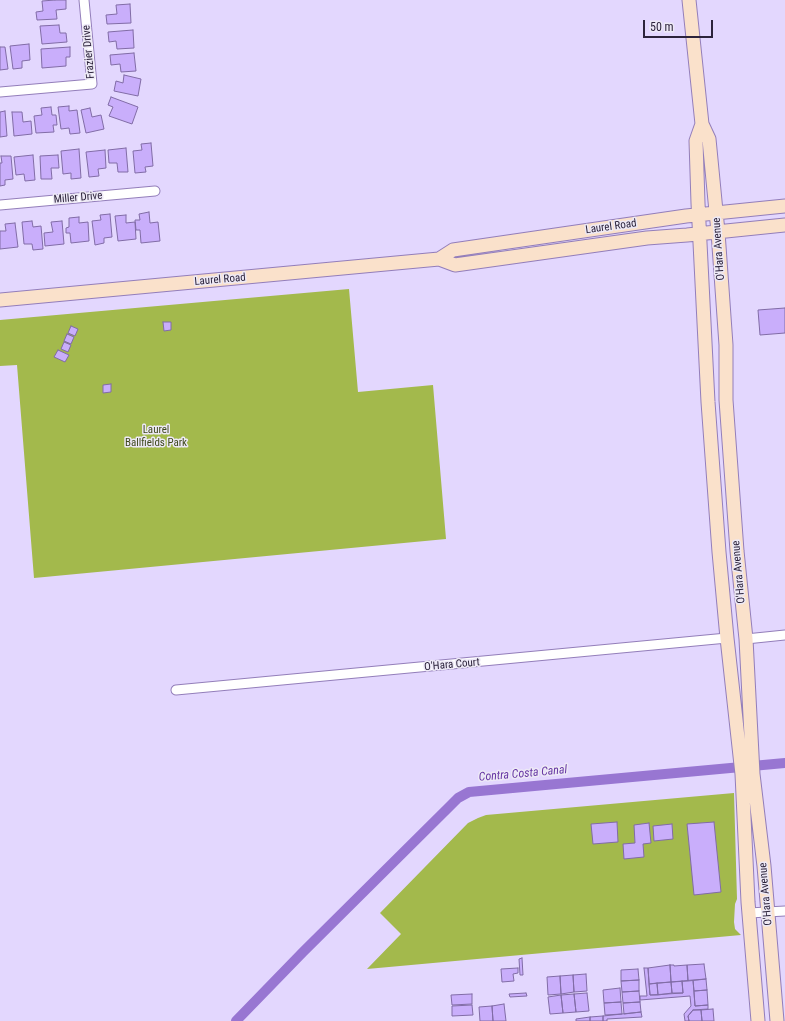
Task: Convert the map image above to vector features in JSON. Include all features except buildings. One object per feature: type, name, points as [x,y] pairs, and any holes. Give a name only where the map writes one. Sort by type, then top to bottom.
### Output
[{"type":"main road","name":"O'Hara Avenue","points":[[688,0],[702,124],[709,139],[718,232],[726,345],[726,400],[736,551],[746,639],[749,914],[758,1021]]},
{"type":"main road","name":"O'Hara Avenue","points":[[702,124],[696,141],[708,402],[718,546],[727,638],[764,866],[777,1021]]},
{"type":"main road","name":"Laurel Road","points":[[439,259],[453,250],[699,215],[785,206]]},
{"type":"main road","name":"Laurel Road","points":[[0,300],[439,259],[455,265],[648,238],[785,225]]},
{"type":"street","name":"Frazier Drive","points":[[0,92],[92,84],[84,0]]},
{"type":"street","name":"Miller Drive","points":[[0,205],[155,191]]},
{"type":"street","points":[[746,639],[785,635]]},
{"type":"street","name":"O'Hara Court","points":[[176,690],[727,638]]},
{"type":"street","points":[[749,914],[785,911]]},
{"type":"green space","name":"Laurel Ballfields Park","points":[[349,289],[358,392],[433,385],[446,539],[34,578],[17,365],[0,366],[0,320]]},
{"type":"green space","points":[[734,793],[737,899],[735,904],[734,922],[735,929],[741,935],[367,969],[401,934],[380,913],[468,823],[478,818],[486,815]]},
{"type":"waterway","name":"Contra Costa Canal","points":[[236,1021],[458,798],[469,792],[785,763]]}]
